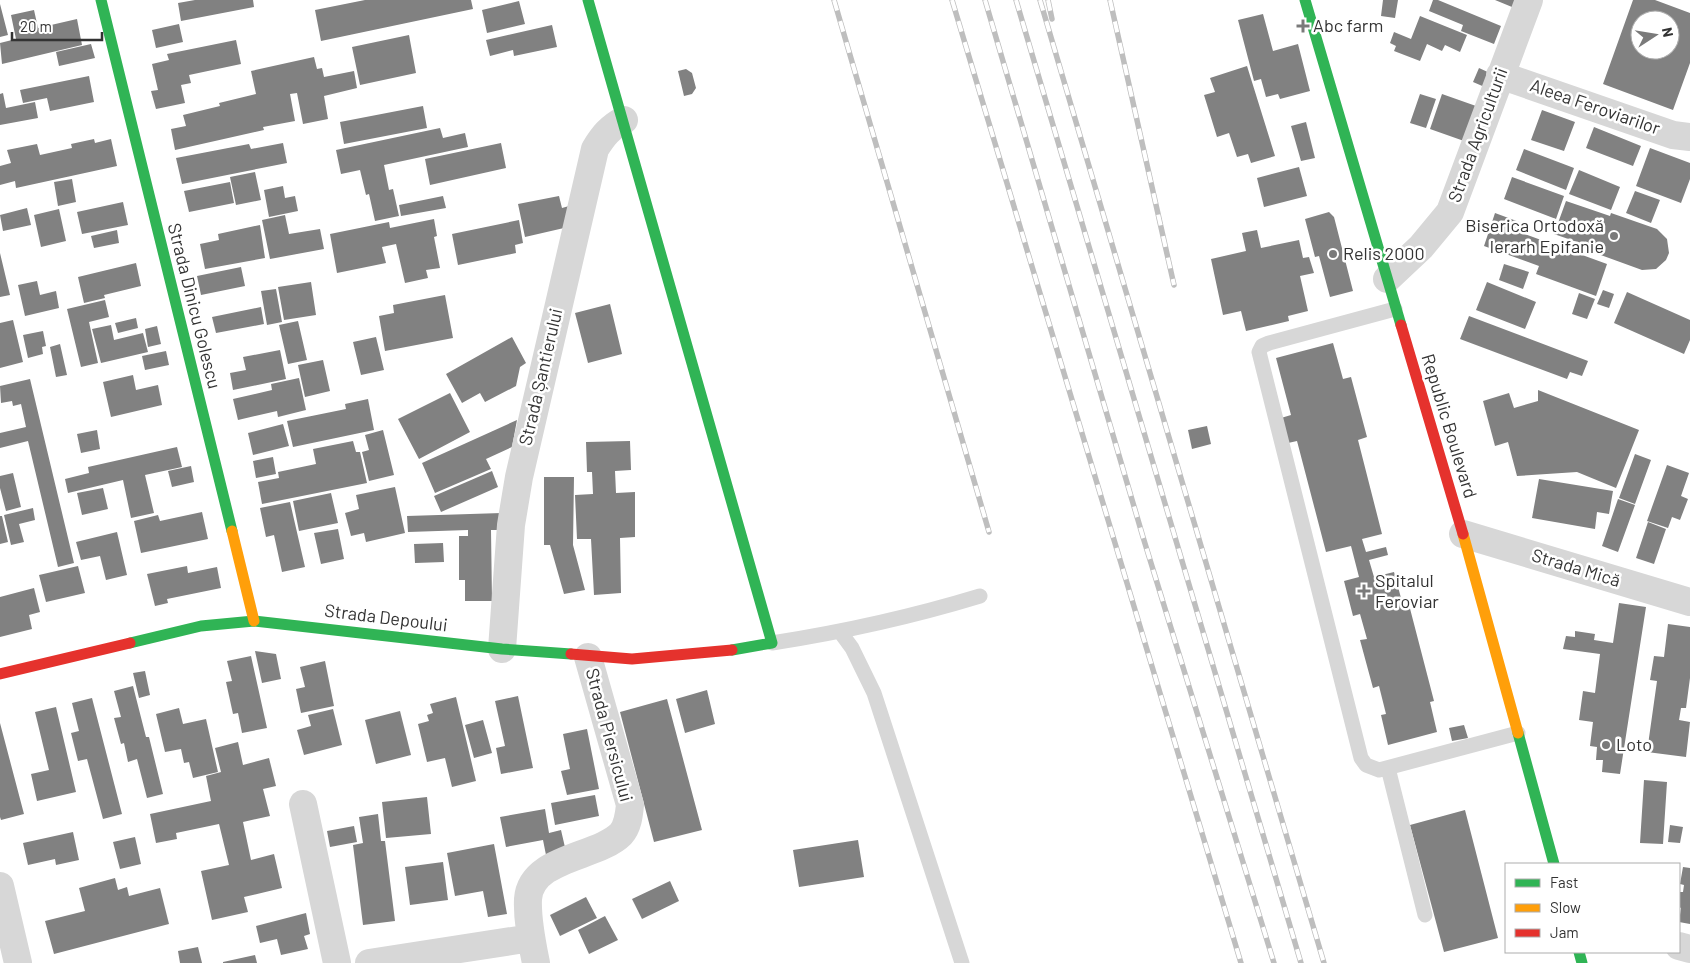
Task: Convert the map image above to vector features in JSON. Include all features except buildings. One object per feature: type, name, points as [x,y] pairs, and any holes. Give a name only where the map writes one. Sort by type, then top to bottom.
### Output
[{"type":"street","name":"Strada Dinicu Golescu","points":[[102,0],[254,621]]},
{"type":"street","points":[[588,0],[624,120],[772,644]]},
{"type":"street","name":"Republic Boulevard","points":[[1305,0],[1462,534],[1554,863]]},
{"type":"street","name":"Strada Agriculturii","points":[[1387,279],[1421,247],[1450,212],[1529,0]]},
{"type":"street","name":"Aleea Feroviarilor","points":[[1500,75],[1673,134],[1690,137]]},
{"type":"street","name":"Strada Șantierului","points":[[502,649],[511,525],[535,400],[595,149],[604,133],[624,120]]},
{"type":"street","name":"Strada Mică","points":[[1462,534],[1690,602]]},
{"type":"street","name":"Strada Depoului","points":[[0,674],[201,626],[254,621],[502,649],[632,659],[668,658],[718,653],[772,644]]},
{"type":"street","name":"Strada Piersicului","points":[[370,963],[533,950],[528,897],[535,880],[548,868],[605,844],[621,833],[629,820],[630,805],[588,657]]},
{"type":"street","points":[[303,804],[337,963]]},
{"type":"street","points":[[0,886],[18,963]]},
{"type":"lane","points":[[1396,309],[1269,342],[1262,346],[1259,352],[1362,758],[1366,765],[1379,770],[1518,733]]},
{"type":"lane","points":[[772,644],[841,633],[935,610],[980,596]]},
{"type":"lane","points":[[841,633],[852,648],[874,694],[962,963]]},
{"type":"lane","points":[[1388,768],[1426,915]]},
{"type":"railway","points":[[834,0],[989,532]]},
{"type":"railway","points":[[952,0],[1241,963]]},
{"type":"railway","points":[[985,0],[1143,537],[1274,963]]},
{"type":"railway","points":[[1016,0],[1301,963]]},
{"type":"railway","points":[[1040,0],[1324,963]]},
{"type":"railway","points":[[1048,0],[1052,19]]},
{"type":"railway","points":[[1110,0],[1174,285]]},
{"type":"traffic: fast","points":[[101,0],[232,531]]},
{"type":"traffic: fast","points":[[588,0],[772,643],[732,650]]},
{"type":"traffic: fast","points":[[1305,0],[1401,325]]},
{"type":"traffic: fast","points":[[130,643],[201,626],[254,621],[502,649],[571,654]]},
{"type":"traffic: fast","points":[[1518,733],[1554,863]]},
{"type":"traffic: fast","points":[[1579,953],[1582,963]]},
{"type":"traffic: slow","points":[[232,531],[254,621]]},
{"type":"traffic: slow","points":[[1463,534],[1518,733]]},
{"type":"traffic: jam","points":[[1401,325],[1463,534]]},
{"type":"traffic: jam","points":[[0,674],[130,643]]},
{"type":"traffic: jam","points":[[571,654],[632,659],[732,650]]},
{"type":"place","name":"Abc farm","points":[[1303,26]]},
{"type":"place","name":"Biserica Ortodoxă Ierarh Epifanie","points":[[1614,236]]},
{"type":"place","name":"Relis 2000","points":[[1333,254]]},
{"type":"place","name":"Spitalul Feroviar","points":[[1364,591]]},
{"type":"place","name":"Loto","points":[[1606,745]]}]
